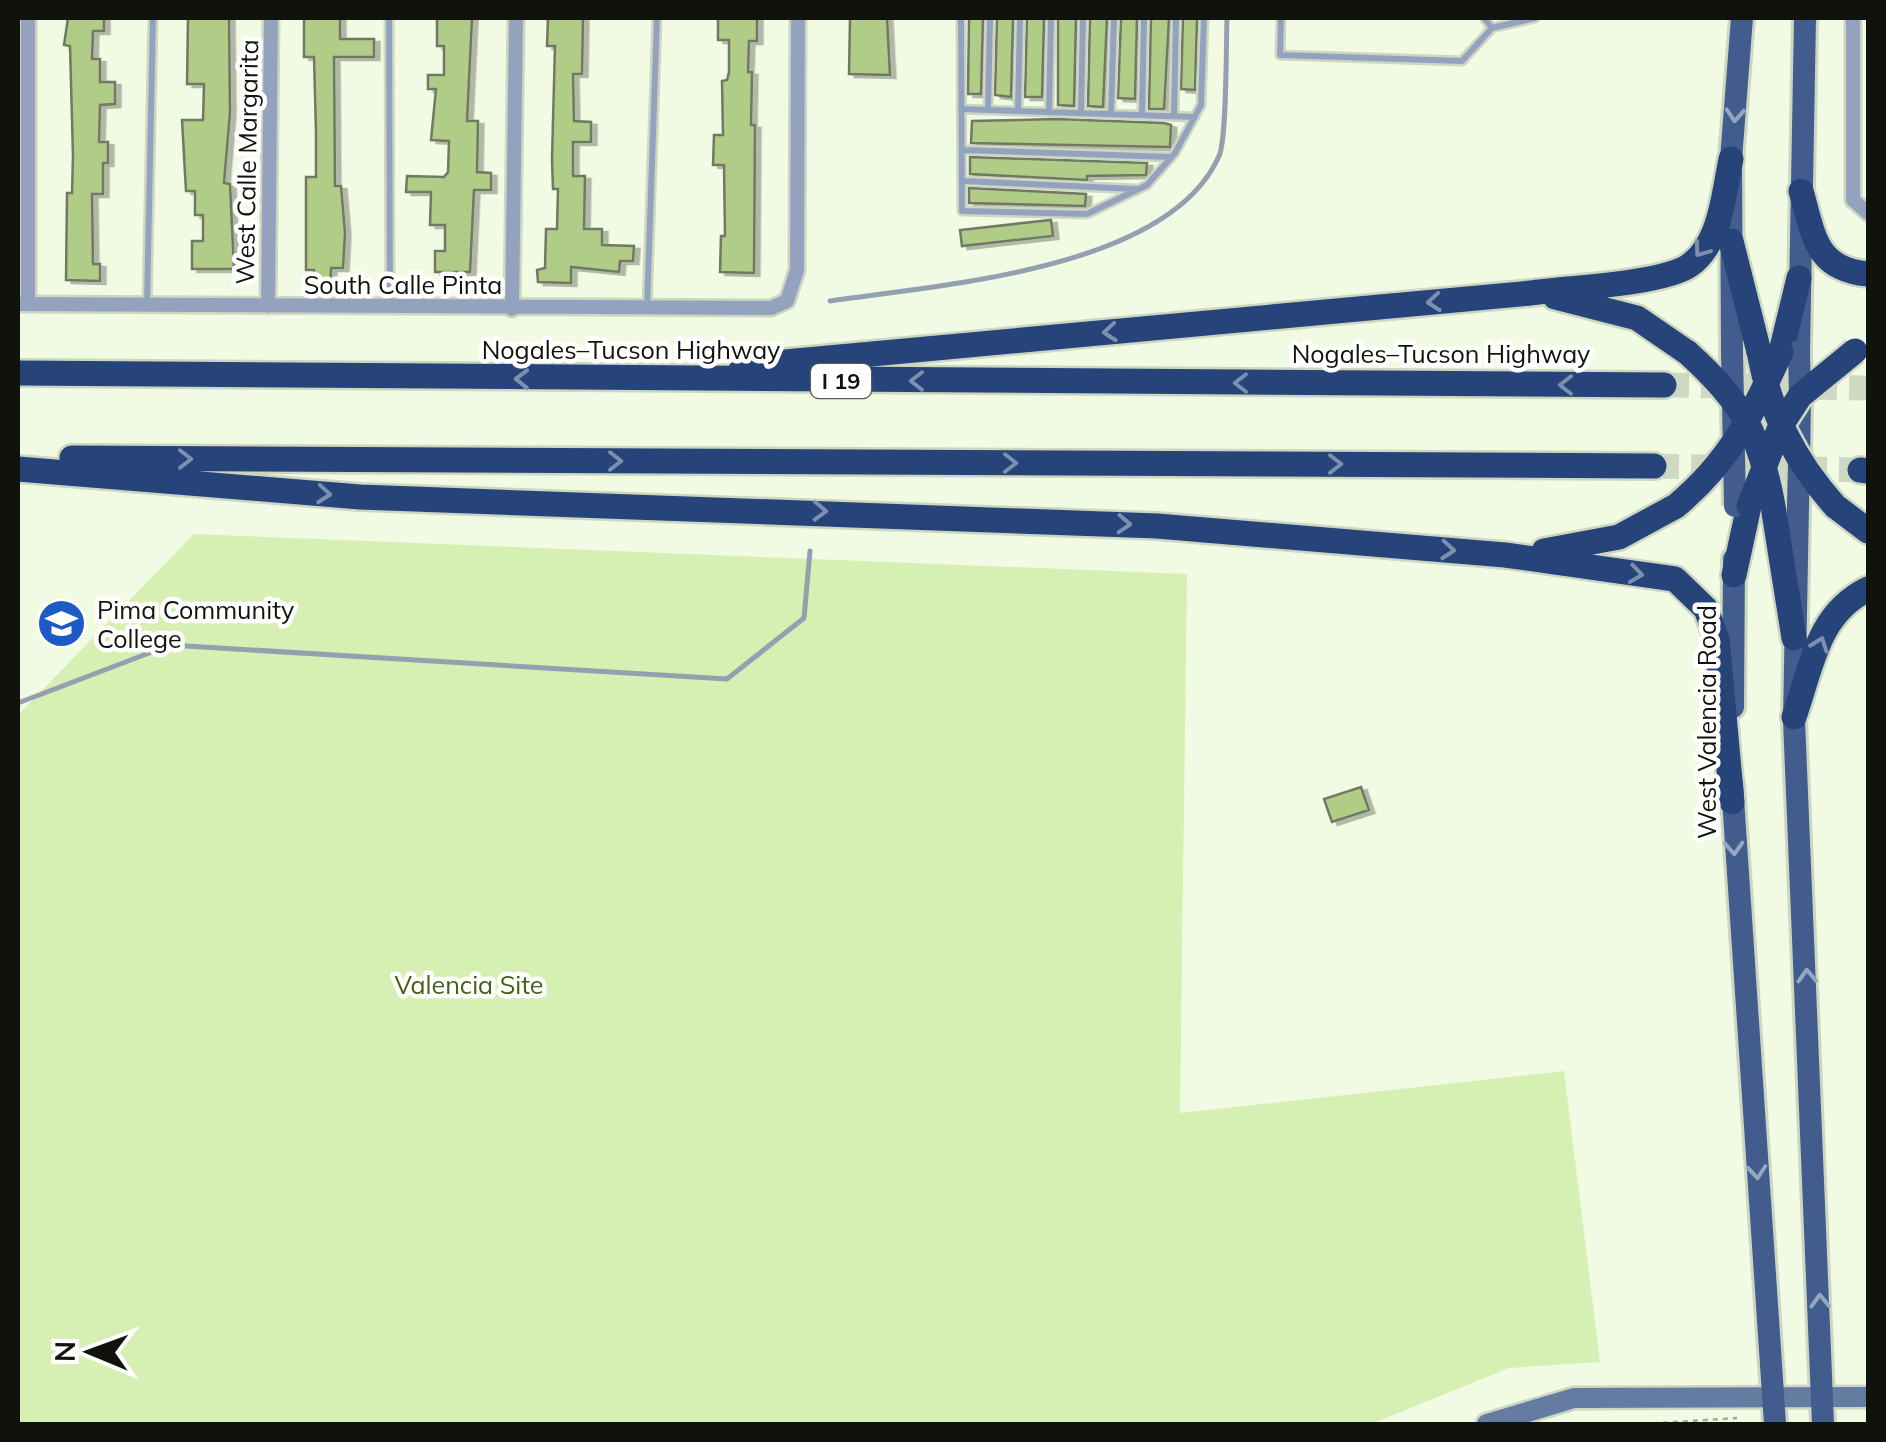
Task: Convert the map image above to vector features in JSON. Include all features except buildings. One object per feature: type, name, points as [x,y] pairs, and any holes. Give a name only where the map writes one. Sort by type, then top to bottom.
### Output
[{"type":"highway","points":[[594,380],[1531,293],[1650,278],[1690,266],[1716,226],[1732,159]]},
{"type":"highway","points":[[1802,190],[1815,239],[1828,260],[1844,272],[1868,274]]},
{"type":"highway","points":[[1732,241],[1780,352]]},
{"type":"highway","points":[[1505,555],[1582,546],[1619,537],[1676,506],[1711,476],[1740,435],[1765,386],[1780,352],[1799,278]]},
{"type":"highway","points":[[1531,293],[1637,318],[1688,352],[1733,394],[1740,435],[1764,460]]},
{"type":"highway","points":[[1794,638],[1764,506],[1764,460],[1800,396],[1862,348]]},
{"type":"highway","name":"Nogales–Tucson Highway","points":[[18,374],[1664,386]]},
{"type":"highway","points":[[1765,386],[1780,427],[1799,462],[1835,506],[1868,532]]},
{"type":"highway","points":[[18,458],[1654,466]]},
{"type":"highway","points":[[18,468],[360,496],[1157,526],[1505,555],[1675,579],[1691,590],[1706,609],[1717,639],[1732,802]]},
{"type":"highway","points":[[1734,574],[1764,506]]},
{"type":"highway","points":[[1794,718],[1824,631],[1842,602],[1868,588]]},
{"type":"main road","points":[[1733,394],[1732,159],[1742,18]]},
{"type":"main road","points":[[1799,278],[1805,18]]},
{"type":"main road","points":[[1764,506],[1799,462],[1800,396],[1780,352]]},
{"type":"main road","points":[[1740,435],[1764,506]]},
{"type":"main road","name":"West Valencia Road","points":[[1734,574],[1732,802],[1774,1424]]},
{"type":"main road","points":[[1794,638],[1794,718],[1824,1424]]},
{"type":"street","points":[[22,304],[28,18]]},
{"type":"street","name":"West Calle Margarita","points":[[268,306],[271,18]]},
{"type":"street","points":[[512,308],[516,18]]},
{"type":"street","name":"South Calle Pinta","points":[[22,304],[771,308],[787,301],[797,270],[798,18]]},
{"type":"street","points":[[1853,18],[1853,200],[1868,213]]},
{"type":"street","points":[[1487,1424],[1574,1398],[1868,1397]]},
{"type":"lane","points":[[147,305],[153,18]]},
{"type":"lane","points":[[390,18],[390,308]]},
{"type":"lane","points":[[647,308],[658,18]]},
{"type":"lane","points":[[961,18],[962,211],[1087,214],[1137,189],[1172,156],[1201,105],[1204,18]]},
{"type":"lane","points":[[988,110],[990,18]]},
{"type":"lane","points":[[1018,111],[1020,18]]},
{"type":"lane","points":[[1049,112],[1051,18]]},
{"type":"lane","points":[[1082,113],[1083,18]]},
{"type":"lane","points":[[1111,114],[1114,18]]},
{"type":"lane","points":[[1142,115],[1144,18]]},
{"type":"lane","points":[[1174,116],[1176,18]]},
{"type":"lane","points":[[1280,18],[1280,54],[1462,61],[1492,28],[1535,18]]},
{"type":"lane","points":[[1484,18],[1492,28]]},
{"type":"lane","points":[[961,109],[1195,117]]},
{"type":"lane","points":[[962,150],[1172,156]]},
{"type":"lane","points":[[962,181],[1137,189]]},
{"type":"path","points":[[1642,1424],[1737,1418]]},
{"type":"green space","name":"Valencia Site","points":[[194,534],[1187,574],[1180,1113],[1564,1071],[1600,1362],[1509,1368],[1371,1424],[18,1424],[18,715]]},
{"type":"waterway","points":[[830,301],[929,288],[1046,265],[1102,248],[1152,224],[1192,194],[1219,156],[1225,111],[1227,18]]},
{"type":"waterway","points":[[18,703],[170,645],[727,679],[804,618],[810,551]]},
{"type":"tunnel","points":[[1664,385],[1868,388]]},
{"type":"tunnel","points":[[1654,466],[1860,470]]},
{"type":"place","name":"Pima Community College","points":[[62,624]]}]
